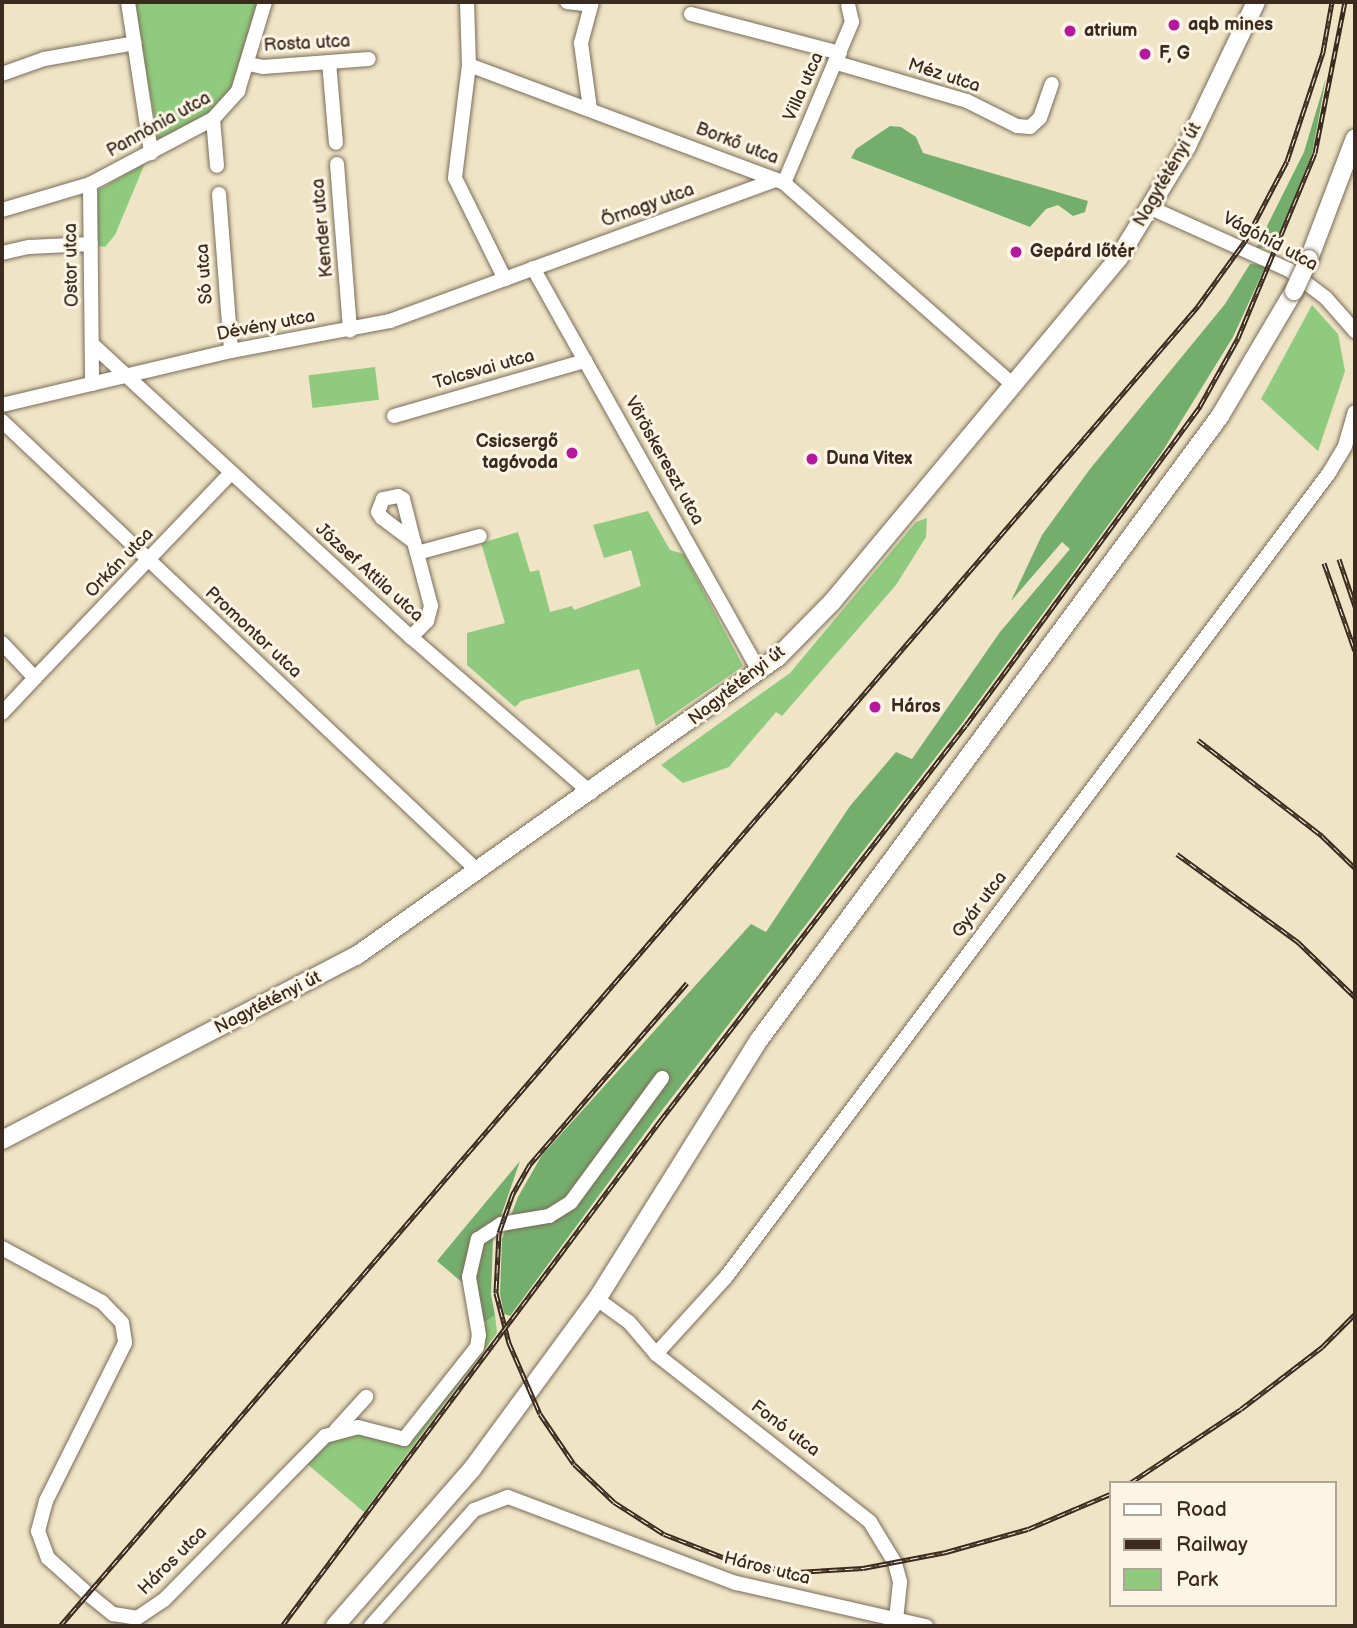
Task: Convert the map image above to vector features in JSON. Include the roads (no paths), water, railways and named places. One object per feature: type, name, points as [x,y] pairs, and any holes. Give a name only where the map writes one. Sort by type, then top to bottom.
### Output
[{"type":"main road","name":"Nagytétényi út","points":[[2,1140],[334,970],[479,872],[760,672],[832,602],[1119,257],[1197,128],[1256,2]]},
{"type":"main road","points":[[335,1626],[472,1469],[597,1299],[759,1040],[1220,415],[1294,291],[1355,138]]},
{"type":"street","points":[[128,2],[151,153]]},
{"type":"street","name":"Pannónia utca","points":[[2,211],[90,184],[213,120],[232,101],[248,64],[265,2]]},
{"type":"street","points":[[467,2],[469,65],[455,177],[505,279]]},
{"type":"street","points":[[567,2],[591,4],[581,43],[590,109]]},
{"type":"street","name":"Villa utca","points":[[780,181],[839,58],[852,22],[848,5]]},
{"type":"street","name":"Méz utca","points":[[691,13],[967,101],[1017,126],[1030,127],[1040,118],[1052,84]]},
{"type":"street","points":[[2,74],[44,59],[135,43]]},
{"type":"street","name":"Rosta utca","points":[[248,64],[263,67],[369,59]]},
{"type":"street","points":[[329,62],[336,142]]},
{"type":"street","name":"Borkő utca","points":[[469,65],[780,181],[1013,386]]},
{"type":"street","points":[[213,120],[216,166]]},
{"type":"street","name":"Kender utca","points":[[337,164],[351,330]]},
{"type":"street","name":"Őrnagy utca","points":[[533,268],[780,181]]},
{"type":"street","name":"Ostor utca","points":[[90,184],[92,384]]},
{"type":"street","name":"Só utca","points":[[219,194],[231,351]]},
{"type":"street","name":"Vágóhíd utca","points":[[1151,208],[1289,270],[1326,298],[1355,331]]},
{"type":"street","points":[[2,253],[29,247],[91,244]]},
{"type":"street","name":"Dévény utca","points":[[2,405],[231,351],[351,330],[443,304],[533,268]]},
{"type":"street","name":"Vöröskereszt utca","points":[[533,268],[760,672]]},
{"type":"street","points":[[93,345],[125,376]]},
{"type":"street","name":"Tolcsvai utca","points":[[394,416],[585,361]]},
{"type":"street","name":"József Attila utca","points":[[125,376],[411,637],[591,793]]},
{"type":"street","name":"Gyár utca","points":[[656,1354],[726,1277],[1329,473],[1345,446],[1355,412]]},
{"type":"street","name":"Promontor utca","points":[[2,421],[479,872]]},
{"type":"street","name":"Orkán utca","points":[[2,713],[231,473]]},
{"type":"street","points":[[411,637],[427,621],[431,606],[415,547],[481,536]]},
{"type":"street","points":[[2,643],[33,681]]},
{"type":"street","points":[[336,1430],[358,1427],[404,1439],[471,1357],[479,1335],[469,1289],[473,1251],[485,1232],[501,1224],[549,1216],[571,1202],[662,1078]]},
{"type":"street","name":"Háros utca","points":[[2,1248],[102,1302],[119,1318],[125,1334],[121,1355],[46,1501],[38,1531],[48,1558],[113,1614],[137,1618],[155,1608],[316,1442],[336,1430]]},
{"type":"street","name":"Fonó utca","points":[[597,1299],[629,1322],[656,1354],[870,1522],[895,1563],[900,1591],[896,1619]]},
{"type":"street","points":[[336,1430],[366,1397]]},
{"type":"street","name":"Háros utca","points":[[371,1626],[474,1510],[508,1497],[736,1583],[926,1626]]},
{"type":"railway","points":[[60,1626],[1198,306],[1245,241],[1287,161],[1323,52],[1332,2]]},
{"type":"railway","points":[[282,1626],[660,1121],[966,725],[1200,406],[1238,338],[1315,153],[1345,2]]},
{"type":"railway","points":[[1339,559],[1355,606]]},
{"type":"railway","points":[[1324,563],[1355,651]]},
{"type":"railway","points":[[1198,740],[1322,836],[1355,868]]},
{"type":"railway","points":[[1177,854],[1298,942],[1355,997]]},
{"type":"railway","points":[[687,983],[530,1164],[513,1193],[499,1233],[496,1293],[509,1343],[540,1414],[574,1464],[614,1502],[664,1534],[738,1563],[797,1572],[863,1568],[946,1552],[1028,1529],[1108,1495]]},
{"type":"railway","points":[[1133,1481],[1241,1409],[1322,1347],[1355,1314]]},
{"type":"place","name":"aqb mines","points":[[1174,25]]},
{"type":"place","name":"atrium","points":[[1070,31]]},
{"type":"place","name":"F, G","points":[[1145,54]]},
{"type":"place","name":"Gepárd lőtér","points":[[1016,252]]},
{"type":"place","name":"Csicsergő tagóvoda","points":[[572,453]]},
{"type":"place","name":"Duna Vitex","points":[[812,459]]},
{"type":"place","name":"Háros","points":[[875,707]]}]
